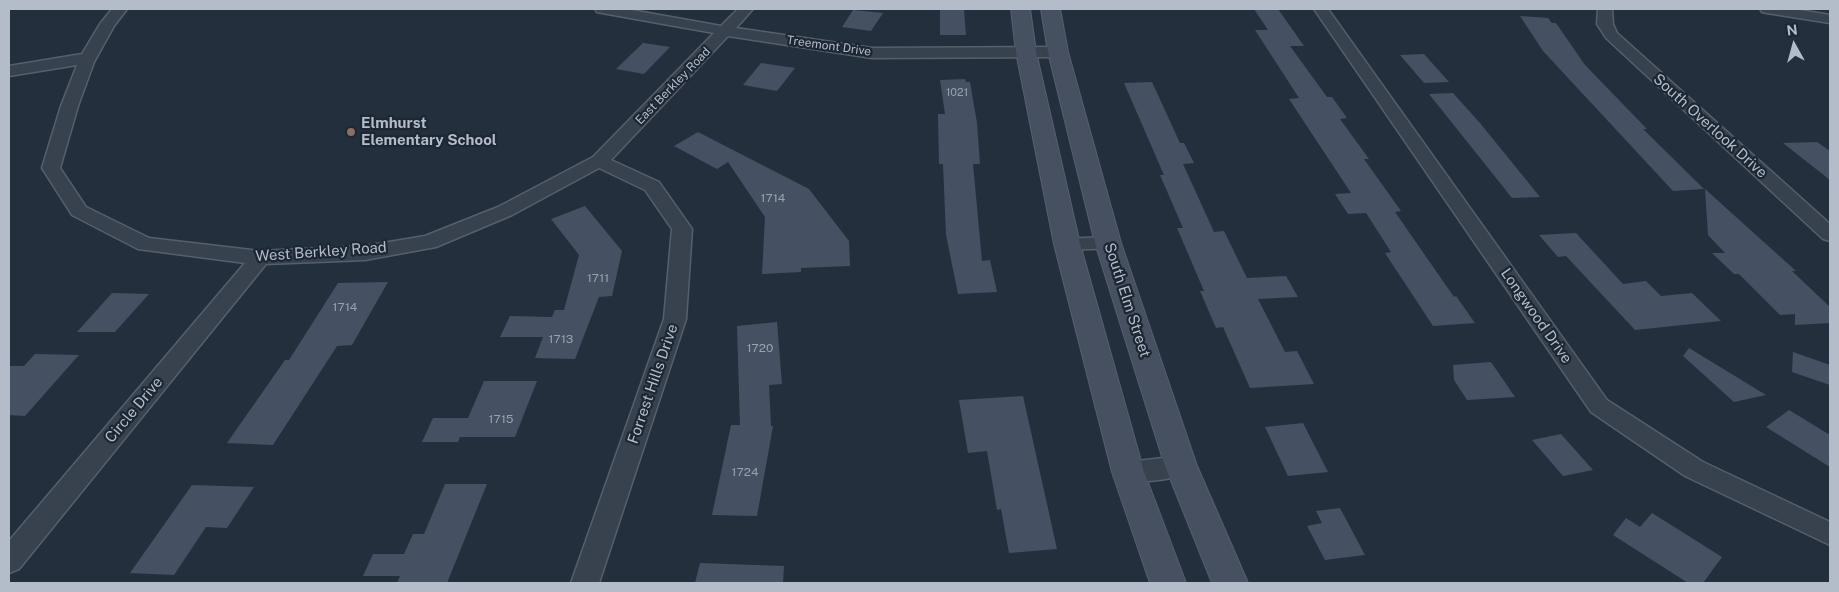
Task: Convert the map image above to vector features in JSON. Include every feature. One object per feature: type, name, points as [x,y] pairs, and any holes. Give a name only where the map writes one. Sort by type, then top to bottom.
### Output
[{"type":"street","name":"West Berkley Road","points":[[120,9],[103,32],[67,110],[51,168],[79,212],[145,244],[260,258],[365,253],[429,242],[505,211],[599,161]]},
{"type":"street","name":"Treemont Drive","points":[[602,9],[726,31],[872,52],[1058,52]]},
{"type":"street","name":"East Berkley Road","points":[[599,161],[746,9]]},
{"type":"street","points":[[1020,9],[1026,52],[1067,244],[1128,472],[1168,583]]},
{"type":"street","name":"South Elm Street","points":[[1050,9],[1058,52],[1108,243],[1181,466],[1230,583]]},
{"type":"street","name":"Longwood Drive","points":[[1321,9],[1599,406],[1694,469],[1830,534]]},
{"type":"street","name":"South Overlook Drive","points":[[1605,9],[1605,24],[1611,35],[1830,235]]},
{"type":"street","points":[[1767,9],[1830,19]]},
{"type":"street","points":[[9,71],[90,58]]},
{"type":"street","name":"Forrest Hills Drive","points":[[585,583],[675,319],[682,229],[652,186],[599,161]]},
{"type":"street","points":[[1067,244],[1108,243]]},
{"type":"street","name":"Circle Drive","points":[[9,561],[260,258]]},
{"type":"street","points":[[1128,472],[1181,466]]},
{"type":"building","points":[[1254,9],[1278,9],[1304,46],[1290,46],[1327,97],[1332,97],[1347,118],[1340,119],[1369,159],[1364,159],[1401,211],[1395,212],[1454,297],[1456,296],[1475,323],[1433,326],[1385,253],[1391,252],[1366,213],[1348,214],[1335,194],[1351,193],[1289,99],[1299,98],[1255,30],[1268,30]]},
{"type":"building","points":[[853,10],[883,13],[871,31],[842,27]]},
{"type":"building","points":[[940,10],[964,10],[966,35],[940,35]]},
{"type":"building","points":[[1520,16],[1548,18],[1552,23],[1556,23],[1585,65],[1647,129],[1643,129],[1704,189],[1673,191],[1543,51]]},
{"type":"building","points":[[643,43],[670,47],[644,74],[616,69]]},
{"type":"building","points":[[1424,54],[1449,82],[1424,83],[1400,55]]},
{"type":"building","points":[[761,63],[795,68],[777,91],[743,85]]},
{"type":"building","points":[[965,79],[966,82],[970,82],[977,123],[980,164],[973,164],[982,261],[990,260],[997,292],[958,294],[946,235],[943,164],[939,164],[938,114],[945,114],[940,80]]},
{"type":"building","points":[[1152,82],[1180,143],[1184,143],[1194,163],[1183,164],[1214,232],[1224,231],[1247,278],[1286,276],[1298,297],[1258,299],[1285,352],[1297,351],[1314,384],[1250,388],[1223,327],[1216,328],[1200,291],[1204,291],[1177,228],[1183,228],[1160,175],[1164,175],[1124,83]]},
{"type":"building","points":[[1453,93],[1540,197],[1512,198],[1429,94]]},
{"type":"building","points":[[698,132],[809,189],[849,241],[850,266],[801,268],[801,272],[762,274],[765,217],[728,162],[717,169],[674,146]]},
{"type":"building","points":[[1817,142],[1830,151],[1830,180],[1783,143]]},
{"type":"building","points":[[1705,189],[1796,271],[1792,271],[1830,307],[1830,323],[1795,325],[1795,314],[1780,315],[1739,274],[1734,274],[1712,253],[1725,253],[1708,235]]},
{"type":"building","points":[[585,206],[622,251],[612,296],[599,297],[575,359],[535,358],[543,337],[500,337],[510,316],[552,317],[555,310],[564,310],[579,255],[551,219]]},
{"type":"building","points":[[1576,233],[1623,284],[1646,281],[1661,296],[1692,293],[1721,321],[1635,330],[1566,256],[1558,257],[1539,235]]},
{"type":"building","points":[[388,282],[352,345],[337,346],[273,445],[227,443],[285,360],[289,360],[338,283]]},
{"type":"building","points":[[112,293],[149,294],[115,332],[77,332]]},
{"type":"building","points":[[777,322],[782,384],[769,385],[771,426],[773,426],[757,516],[712,515],[731,425],[740,425],[737,326]]},
{"type":"building","points":[[1689,348],[1766,395],[1734,402],[1683,356]]},
{"type":"building","points":[[1793,352],[1830,365],[1830,385],[1792,372]]},
{"type":"building","points":[[35,354],[79,355],[25,416],[9,415],[9,366],[24,366]]},
{"type":"building","points":[[1491,362],[1515,397],[1467,400],[1454,380],[1453,365]]},
{"type":"building","points":[[484,381],[537,381],[515,437],[460,437],[458,442],[422,442],[433,418],[468,418]]},
{"type":"building","points":[[1023,396],[1057,549],[1009,553],[1001,509],[997,510],[987,451],[968,453],[959,400]]},
{"type":"building","points":[[1789,410],[1830,435],[1830,467],[1766,427]]},
{"type":"building","points":[[1303,423],[1328,472],[1288,476],[1265,427]]},
{"type":"building","points":[[1561,434],[1593,470],[1563,476],[1532,440]]},
{"type":"building","points":[[445,484],[487,484],[447,583],[397,583],[400,576],[363,576],[373,554],[404,554],[413,534],[424,534]]},
{"type":"building","points":[[192,485],[254,487],[227,528],[206,527],[174,575],[130,573]]},
{"type":"building","points":[[1340,508],[1365,555],[1325,560],[1307,526],[1322,523],[1316,511]]},
{"type":"building","points":[[1652,513],[1722,557],[1703,583],[1688,583],[1613,535],[1626,518],[1640,527]]},
{"type":"building","points":[[700,563],[784,566],[783,583],[695,583]]},
{"type":"place","name":"Elmhurst Elementary School","points":[[351,132]]}]
